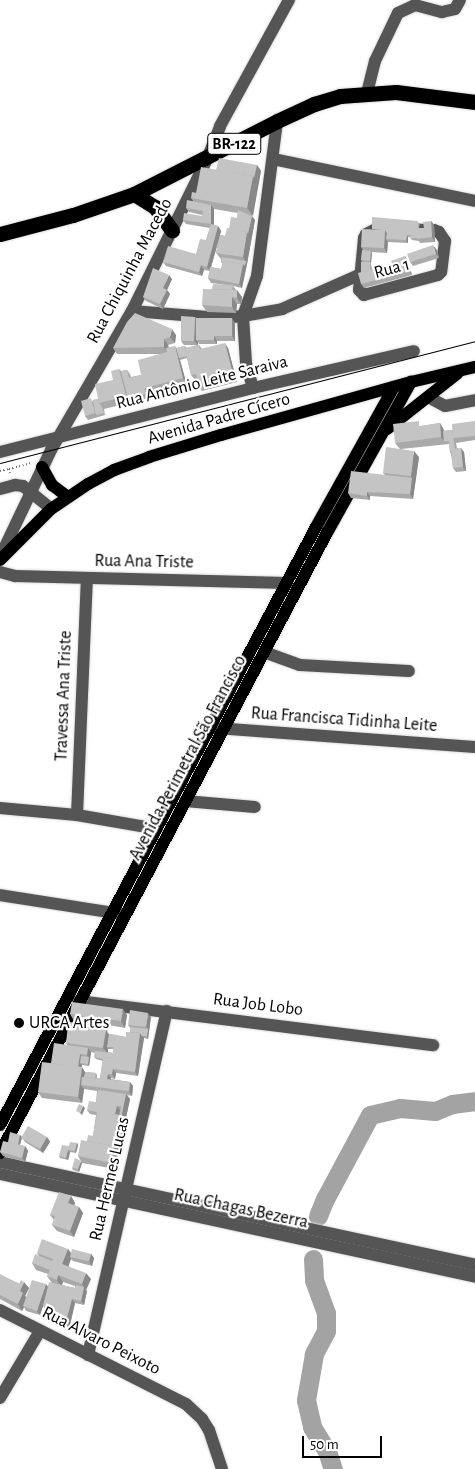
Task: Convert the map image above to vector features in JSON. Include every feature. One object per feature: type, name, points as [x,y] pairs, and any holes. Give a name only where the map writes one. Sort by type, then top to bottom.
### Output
[{"type":"highway","name":"BR-122","points":[[0,234],[73,215],[134,194],[206,159],[277,121],[314,104],[340,96],[396,92],[475,102]]},
{"type":"highway","points":[[134,194],[156,207],[172,230]]},
{"type":"main road","name":"Avenida Padre Cícero","points":[[0,558],[51,508],[114,470],[150,457],[411,382],[475,367]]},
{"type":"main road","points":[[382,432],[461,370]]},
{"type":"main road","name":"Avenida Perimetral São Francisco","points":[[0,1125],[119,913],[185,801],[216,728],[287,583],[382,432],[411,382]]},
{"type":"main road","name":"Avenida Perimetral São Francisco","points":[[0,1153],[78,1001],[157,829],[216,728],[264,652],[322,529],[394,387]]},
{"type":"main road","points":[[42,468],[52,486],[68,496]]},
{"type":"street","name":"Rua Chiquinha Macedo","points":[[0,558],[58,437],[132,311],[236,94],[289,0]]},
{"type":"street","points":[[367,93],[375,61],[398,13],[415,5],[442,12],[455,9],[460,0]]},
{"type":"street","points":[[253,388],[246,363],[243,316],[257,276],[277,121]]},
{"type":"street","points":[[273,159],[475,200]]},
{"type":"street","name":"Rua 1","points":[[376,229],[434,230],[442,236],[444,241],[443,263],[438,275],[364,295],[358,290],[359,275],[364,238],[366,234],[376,229]]},
{"type":"street","points":[[132,311],[220,318],[243,316],[282,309],[359,275]]},
{"type":"street","name":"Rua Antônio Leite Saraiva","points":[[0,452],[253,388],[414,350]]},
{"type":"street","points":[[428,397],[445,406],[475,400]]},
{"type":"street","points":[[0,489],[15,485],[31,490],[51,508]]},
{"type":"street","name":"Rua Ana Triste","points":[[0,572],[15,576],[287,583]]},
{"type":"street","name":"Travessa Ana Triste","points":[[77,815],[87,578]]},
{"type":"street","points":[[264,652],[300,665],[409,671]]},
{"type":"street","name":"Rua Francisca Tidinha Leite","points":[[216,728],[475,747]]},
{"type":"street","points":[[185,801],[255,807]]},
{"type":"street","points":[[0,808],[77,815],[157,829]]},
{"type":"street","points":[[0,895],[119,913]]},
{"type":"street","name":"Rua Job Lobo","points":[[78,1001],[433,1045]]},
{"type":"street","name":"Rua Hermes Lucas","points":[[88,1355],[123,1195],[167,1011]]},
{"type":"street","name":"Rua Chagas Bezerra","points":[[0,1162],[123,1195],[475,1277]]},
{"type":"street","name":"Rua Chagas Bezerra","points":[[0,1174],[123,1195],[475,1265]]},
{"type":"street","name":"Rua Alvaro Peixoto","points":[[0,1310],[186,1404],[202,1419],[222,1469]]},
{"type":"street","points":[[0,1398],[40,1330]]},
{"type":"path","points":[[0,471],[19,466]]},
{"type":"path","points":[[9,469],[11,476]]},
{"type":"building","points":[[219,158],[257,165],[254,178],[253,176],[216,170]]},
{"type":"building","points":[[201,167],[253,176],[247,208],[191,198],[192,192],[196,193]]},
{"type":"building","points":[[187,200],[211,205],[211,224],[183,220],[184,213],[202,216],[203,211],[186,208]]},
{"type":"building","points":[[238,210],[252,216],[248,234],[247,232],[229,229],[231,217],[237,218]]},
{"type":"building","points":[[372,217],[418,221],[417,238],[410,238],[411,235],[407,235],[406,240],[386,239],[387,233],[385,230],[372,229]]},
{"type":"building","points":[[431,221],[432,237],[417,239],[417,228],[424,228],[423,222]]},
{"type":"building","points":[[211,224],[218,226],[207,267],[201,265],[199,272],[163,262],[168,246],[196,254],[200,239],[206,240]]},
{"type":"building","points":[[227,228],[247,232],[243,257],[216,253],[220,235],[225,236]]},
{"type":"building","points":[[362,229],[385,230],[384,248],[361,247]]},
{"type":"building","points":[[433,245],[436,254],[410,262],[407,254]]},
{"type":"building","points":[[362,250],[371,251],[370,261],[361,260]]},
{"type":"building","points":[[405,256],[409,271],[361,284],[358,273],[392,264],[391,261]]},
{"type":"building","points":[[222,257],[246,261],[245,266],[243,264],[221,262]]},
{"type":"building","points":[[223,261],[243,264],[239,284],[208,278],[210,267],[221,269]]},
{"type":"building","points":[[361,262],[370,262],[370,270],[361,272]]},
{"type":"building","points":[[153,268],[169,275],[163,288],[167,290],[160,304],[143,297]]},
{"type":"building","points":[[213,284],[233,285],[232,290],[212,289]]},
{"type":"building","points":[[203,289],[237,290],[237,298],[232,297],[232,307],[202,305]]},
{"type":"building","points":[[135,313],[172,329],[170,337],[164,339],[164,347],[113,348],[127,322]]},
{"type":"building","points":[[181,316],[195,317],[194,341],[181,341]]},
{"type":"building","points":[[196,318],[232,318],[232,336],[214,336],[214,340],[196,340]]},
{"type":"building","points":[[225,343],[234,378],[199,387],[196,374],[191,375],[185,348],[199,345],[200,349]]},
{"type":"building","points":[[175,346],[183,378],[145,388],[146,394],[128,398],[121,371],[127,370],[129,378],[141,375],[138,360],[167,352],[166,348]]},
{"type":"building","points":[[185,346],[187,356],[179,358],[176,348]]},
{"type":"building","points":[[119,369],[126,396],[99,403],[95,384],[113,380],[111,371]]},
{"type":"building","points":[[91,398],[95,413],[85,416],[81,401]]},
{"type":"building","points":[[98,399],[104,413],[96,415],[93,400]]},
{"type":"building","points":[[419,421],[419,426],[440,423],[441,437],[395,443],[393,424]]},
{"type":"building","points":[[475,421],[475,436],[453,438],[452,424]]},
{"type":"building","points":[[452,430],[455,449],[451,449],[450,452],[449,441],[444,442],[443,431]]},
{"type":"building","points":[[386,447],[414,451],[411,476],[383,473]]},
{"type":"building","points":[[461,448],[463,467],[453,468],[451,449]]},
{"type":"building","points":[[351,471],[412,478],[410,494],[367,492],[367,496],[348,493]]},
{"type":"building","points":[[72,1002],[123,1009],[121,1021],[70,1014]]},
{"type":"building","points":[[130,1010],[148,1013],[146,1027],[128,1025]]},
{"type":"building","points":[[76,1019],[105,1021],[104,1030],[70,1025],[70,1022],[75,1023]]},
{"type":"building","points":[[68,1025],[106,1030],[103,1048],[66,1043]]},
{"type":"building","points":[[131,1027],[148,1029],[147,1036],[130,1032]]},
{"type":"building","points":[[126,1032],[140,1033],[135,1072],[113,1069],[112,1074],[108,1074],[107,1079],[130,1082],[129,1091],[81,1085],[82,1077],[100,1078],[103,1057],[112,1058],[115,1035],[126,1037]]},
{"type":"building","points":[[109,1034],[117,1035],[115,1035],[114,1047],[107,1047]]},
{"type":"building","points":[[54,1043],[88,1048],[87,1055],[80,1054],[78,1067],[51,1063]]},
{"type":"building","points":[[95,1051],[113,1053],[112,1058],[94,1057]]},
{"type":"building","points":[[81,1056],[89,1057],[88,1064],[80,1063]]},
{"type":"building","points":[[42,1062],[82,1067],[78,1097],[38,1092]]},
{"type":"building","points":[[85,1072],[96,1073],[95,1078],[84,1077]]},
{"type":"building","points":[[98,1090],[126,1094],[115,1148],[114,1146],[87,1141],[88,1135],[93,1136],[97,1112],[87,1110],[89,1101],[96,1102]],"holes":[[[117,1106],[121,1106],[120,1115],[115,1114]]]},
{"type":"building","points":[[79,1104],[83,1106],[80,1113],[76,1111]]},
{"type":"building","points":[[28,1126],[47,1137],[40,1149],[21,1138]]},
{"type":"building","points":[[10,1132],[20,1135],[18,1145],[8,1142]]},
{"type":"building","points":[[81,1140],[114,1146],[111,1163],[78,1156]]},
{"type":"building","points":[[3,1141],[25,1146],[22,1158],[0,1152]]},
{"type":"building","points":[[70,1142],[77,1143],[75,1151],[68,1150],[66,1158],[59,1156],[62,1145],[69,1146]]},
{"type":"building","points":[[75,1158],[81,1161],[78,1169],[72,1168]]},
{"type":"building","points":[[59,1192],[71,1196],[68,1203],[79,1207],[70,1231],[52,1225],[55,1216],[50,1215]]},
{"type":"building","points":[[42,1239],[68,1249],[62,1264],[86,1273],[82,1284],[58,1275],[57,1280],[47,1276],[50,1270],[32,1263],[35,1254],[52,1261],[53,1259],[37,1253]]},
{"type":"building","points":[[72,1249],[91,1254],[89,1261],[70,1257]]},
{"type":"building","points":[[0,1274],[19,1284],[21,1280],[24,1282],[20,1291],[23,1293],[18,1304],[0,1295]]},
{"type":"building","points":[[32,1280],[46,1284],[37,1311],[23,1306]]},
{"type":"building","points":[[49,1282],[75,1288],[76,1285],[84,1287],[81,1301],[72,1299],[65,1325],[58,1323],[60,1314],[52,1312],[52,1308],[43,1306]]},
{"type":"waterway","points":[[318,1216],[325,1199],[370,1115],[400,1108],[435,1111],[452,1104],[475,1101]]},
{"type":"waterway","points":[[313,1259],[314,1280],[326,1313],[326,1331],[314,1354],[306,1400],[312,1427],[327,1451],[333,1469]]},
{"type":"tram line","points":[[0,463],[475,341]]},
{"type":"place","name":"URCA Artes","points":[[19,1023]]}]
